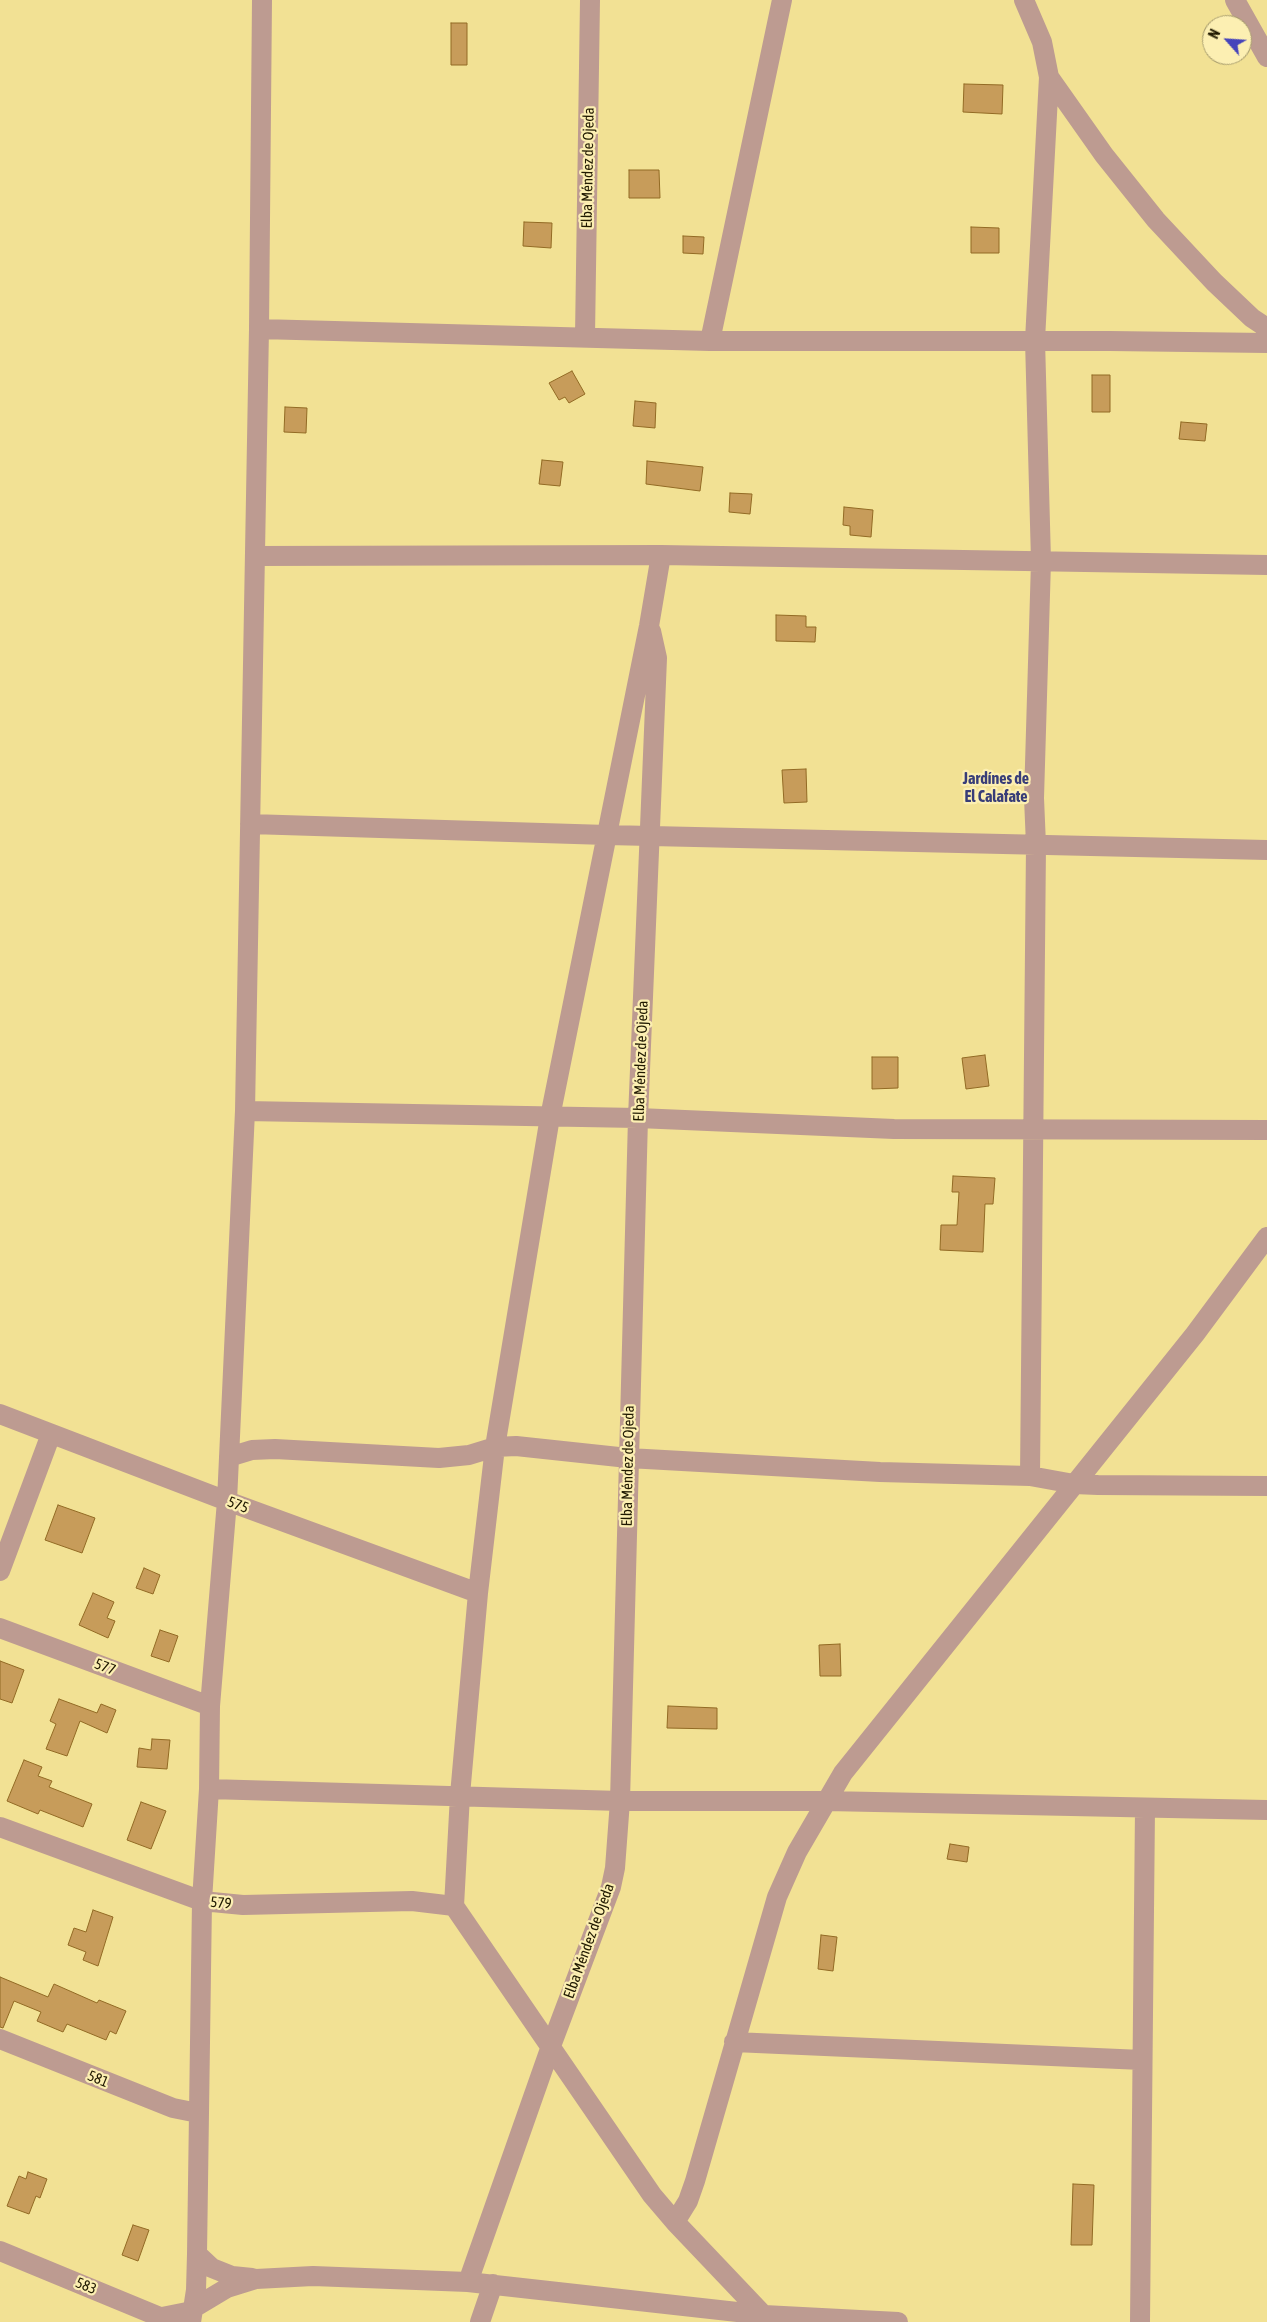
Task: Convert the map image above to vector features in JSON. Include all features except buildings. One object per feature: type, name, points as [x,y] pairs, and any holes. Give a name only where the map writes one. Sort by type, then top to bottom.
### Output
[{"type":"street","points":[[192,2315],[197,2254],[202,1901],[209,1789],[210,1706],[227,1501],[245,1111],[259,329],[262,0]]},
{"type":"street","name":"Elba Méndez de Ojeda","points":[[585,336],[590,0]]},
{"type":"street","points":[[710,341],[782,0]]},
{"type":"street","points":[[1024,0],[1042,42],[1049,77],[1035,340],[1041,561],[1034,798],[1036,845],[1030,1476]]},
{"type":"street","points":[[1235,0],[1267,57]]},
{"type":"street","points":[[1049,77],[1104,155],[1156,220],[1214,282],[1252,318],[1267,328]]},
{"type":"street","points":[[259,329],[585,336],[710,341],[1035,340],[1267,343]]},
{"type":"street","points":[[255,556],[661,555],[1267,565]]},
{"type":"street","points":[[661,555],[649,626],[550,1117],[495,1447],[478,1593],[460,1795],[454,1906],[626,2158],[675,2222],[767,2319]]},
{"type":"street","name":"Elba Méndez de Ojeda","points":[[468,2282],[551,2046],[611,1887],[615,1868],[620,1801],[638,1118],[657,658],[649,626]]},
{"type":"street","points":[[250,824],[607,835],[1267,850]]},
{"type":"street","points":[[245,1111],[638,1118],[894,1129],[1267,1130]]},
{"type":"street","points":[[675,2222],[688,2202],[695,2181],[777,1897],[797,1852],[826,1801],[843,1773],[865,1743],[1195,1334],[1267,1237]]},
{"type":"street","name":"575","points":[[0,1414],[227,1501],[478,1593]]},
{"type":"street","points":[[0,1571],[51,1434]]},
{"type":"street","points":[[229,1457],[252,1450],[275,1449],[439,1458],[469,1455],[495,1447],[516,1446],[628,1458],[880,1472],[1030,1476],[1074,1484],[1267,1486]]},
{"type":"street","name":"577","points":[[0,1628],[210,1706]]},
{"type":"street","points":[[209,1789],[620,1801],[826,1801],[1267,1810]]},
{"type":"street","points":[[1140,2322],[1145,1808]]},
{"type":"street","name":"579","points":[[0,1827],[202,1901],[243,1905],[412,1901],[454,1906]]},
{"type":"street","name":"581","points":[[0,2039],[174,2108],[198,2113]]},
{"type":"street","points":[[734,2042],[1142,2060]]},
{"type":"street","name":"583","points":[[0,2252],[167,2320]]},
{"type":"street","points":[[197,2254],[212,2268],[232,2276],[256,2279],[313,2276],[468,2282],[767,2319],[898,2322]]},
{"type":"street","points":[[192,2315],[227,2288],[256,2279]]},
{"type":"street","points":[[480,2322],[493,2284]]},
{"type":"street","points":[[167,2320],[187,2312],[192,2315]]},
{"type":"district","name":"Jardínes de El Calafate","points":[[996,788]]}]
